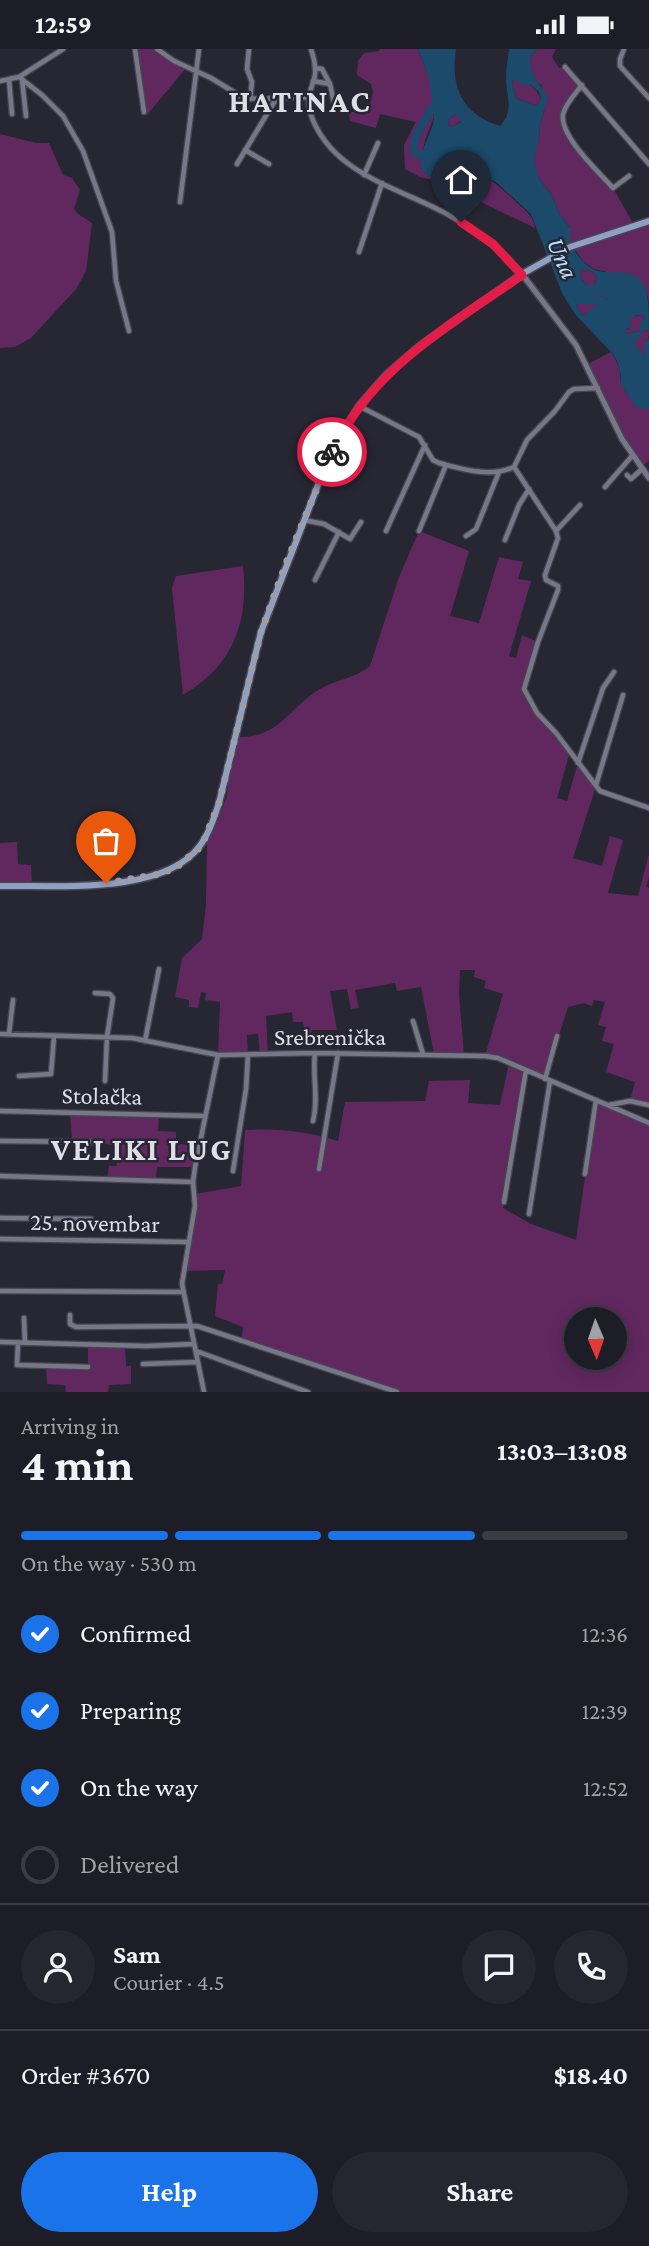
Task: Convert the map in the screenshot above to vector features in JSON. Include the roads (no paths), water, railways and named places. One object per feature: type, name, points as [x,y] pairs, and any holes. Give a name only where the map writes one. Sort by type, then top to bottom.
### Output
[{"type":"main road","points":[[0,886],[106,883],[145,879],[178,866],[198,849],[219,803],[261,632],[337,442],[359,406],[386,375],[421,345],[522,275],[560,251],[648,219]]},
{"type":"street","points":[[0,81],[20,78],[62,49]]},
{"type":"street","points":[[135,49],[144,113]]},
{"type":"street","points":[[157,49],[233,93],[250,99],[308,97]]},
{"type":"street","points":[[180,202],[199,49]]},
{"type":"street","points":[[248,49],[247,69],[252,82],[250,99]]},
{"type":"street","points":[[312,49],[316,68],[308,97],[310,110],[326,141],[345,162],[364,175],[437,209],[493,244],[522,275],[569,335],[598,388],[616,429],[649,478]]},
{"type":"street","points":[[624,49],[620,66],[649,98]]},
{"type":"street","points":[[565,67],[648,160]]},
{"type":"street","points":[[316,68],[323,70],[330,84],[334,103]]},
{"type":"street","points":[[20,78],[26,117]]},
{"type":"street","points":[[20,78],[63,116],[85,155],[112,232],[116,281],[129,331]]},
{"type":"street","points":[[9,80],[12,114]]},
{"type":"street","points":[[313,81],[330,84]]},
{"type":"street","points":[[582,85],[565,108],[565,130],[613,188],[629,176]]},
{"type":"street","points":[[237,164],[276,98]]},
{"type":"street","points":[[364,175],[378,143]]},
{"type":"street","points":[[244,150],[269,164]]},
{"type":"street","points":[[359,252],[382,183]]},
{"type":"street","points":[[359,406],[413,433],[426,445],[435,461],[466,471],[500,472],[514,467],[527,440],[569,392],[574,389],[598,388]]},
{"type":"street","points":[[386,531],[426,445]]},
{"type":"street","points":[[605,487],[632,456]]},
{"type":"street","points":[[419,531],[446,465]]},
{"type":"street","points":[[514,467],[558,538],[545,575],[547,580],[558,588],[538,642],[525,690],[537,713],[603,794],[649,807]]},
{"type":"street","points":[[627,475],[631,479],[642,470]]},
{"type":"street","points":[[466,536],[476,530],[500,472]]},
{"type":"street","points":[[505,540],[519,505],[529,489]]},
{"type":"street","points":[[555,531],[580,505]]},
{"type":"street","points":[[304,520],[324,524],[352,539],[361,521]]},
{"type":"street","points":[[315,580],[339,532]]},
{"type":"street","points":[[578,763],[603,688],[614,673]]},
{"type":"street","points":[[596,786],[623,695]]},
{"type":"street","points":[[145,1041],[159,969]]},
{"type":"street","points":[[94,993],[110,993],[113,996],[107,1037],[105,1081]]},
{"type":"street","points":[[9,1034],[13,1000]]},
{"type":"street","points":[[413,1021],[424,1054]]},
{"type":"street","name":"Srebrenička","points":[[0,1034],[107,1037],[145,1041],[218,1055],[338,1053],[485,1056],[498,1058],[649,1123]]},
{"type":"street","points":[[19,1076],[51,1075],[54,1036]]},
{"type":"street","points":[[529,1214],[557,1036]]},
{"type":"street","points":[[313,1121],[316,1105],[312,1072],[314,1053]]},
{"type":"street","points":[[319,1169],[338,1053]]},
{"type":"street","points":[[204,1392],[183,1292],[183,1271],[195,1206],[193,1182],[204,1115],[218,1055]]},
{"type":"street","points":[[233,1171],[246,1089],[248,1055]]},
{"type":"street","points":[[504,1202],[526,1070]]},
{"type":"street","points":[[584,1174],[596,1100]]},
{"type":"street","points":[[608,1105],[631,1101],[649,1105]]},
{"type":"street","name":"Stolačka","points":[[0,1111],[204,1115]]},
{"type":"street","points":[[0,1140],[98,1142]]},
{"type":"street","points":[[0,1176],[193,1182]]},
{"type":"street","points":[[0,1218],[91,1219]]},
{"type":"street","name":"25. novembar","points":[[0,1239],[189,1242]]},
{"type":"street","points":[[0,1291],[183,1292]]},
{"type":"street","points":[[70,1315],[71,1324],[76,1327],[197,1326],[397,1392]]},
{"type":"street","points":[[24,1318],[17,1366],[88,1367]]},
{"type":"street","points":[[0,1342],[146,1346],[194,1344]]},
{"type":"street","points":[[196,1350],[308,1392]]},
{"type":"street","points":[[143,1364],[198,1363]]},
{"type":"water","points":[[418,49],[456,49],[455,75],[462,97],[476,114],[500,126],[505,120],[509,103],[506,77],[509,49],[538,49],[531,55],[532,69],[548,98],[540,124],[534,161],[539,179],[551,194],[560,215],[570,228],[572,245],[584,262],[593,269],[630,274],[642,282],[646,290],[649,330],[643,331],[639,339],[633,342],[633,351],[640,360],[644,356],[644,345],[649,338],[649,410],[636,407],[620,383],[617,361],[575,314],[563,295],[531,214],[496,182],[468,168],[450,166],[441,173],[440,180],[437,181],[422,171],[421,157],[434,118],[430,84]],"holes":[[[515,79],[519,84],[531,85],[539,92],[541,100],[536,106],[516,98],[512,82]],[[461,110],[467,113],[467,118],[452,127],[448,125],[450,118]],[[585,269],[594,273],[597,278],[594,285],[587,285],[581,279],[580,271]],[[597,294],[608,299],[597,302],[598,306],[591,307],[583,316],[576,305],[592,303]],[[636,315],[643,315],[645,319],[641,321],[639,331],[626,334],[625,330],[632,327],[629,320]]]},
{"type":"waterway","name":"Una","points":[[453,104],[470,127]]},
{"type":"waterway","points":[[423,156],[415,153],[415,140],[432,107]]},
{"type":"waterway","name":"Una","points":[[584,297],[587,300],[603,301],[608,309]]},
{"type":"waterway","name":"Una","points":[[628,340],[649,372]]},
{"type":"district","name":"HATINAC","points":[[300,101]]},
{"type":"district","name":"VELIKI LUG","points":[[142,1149]]}]
